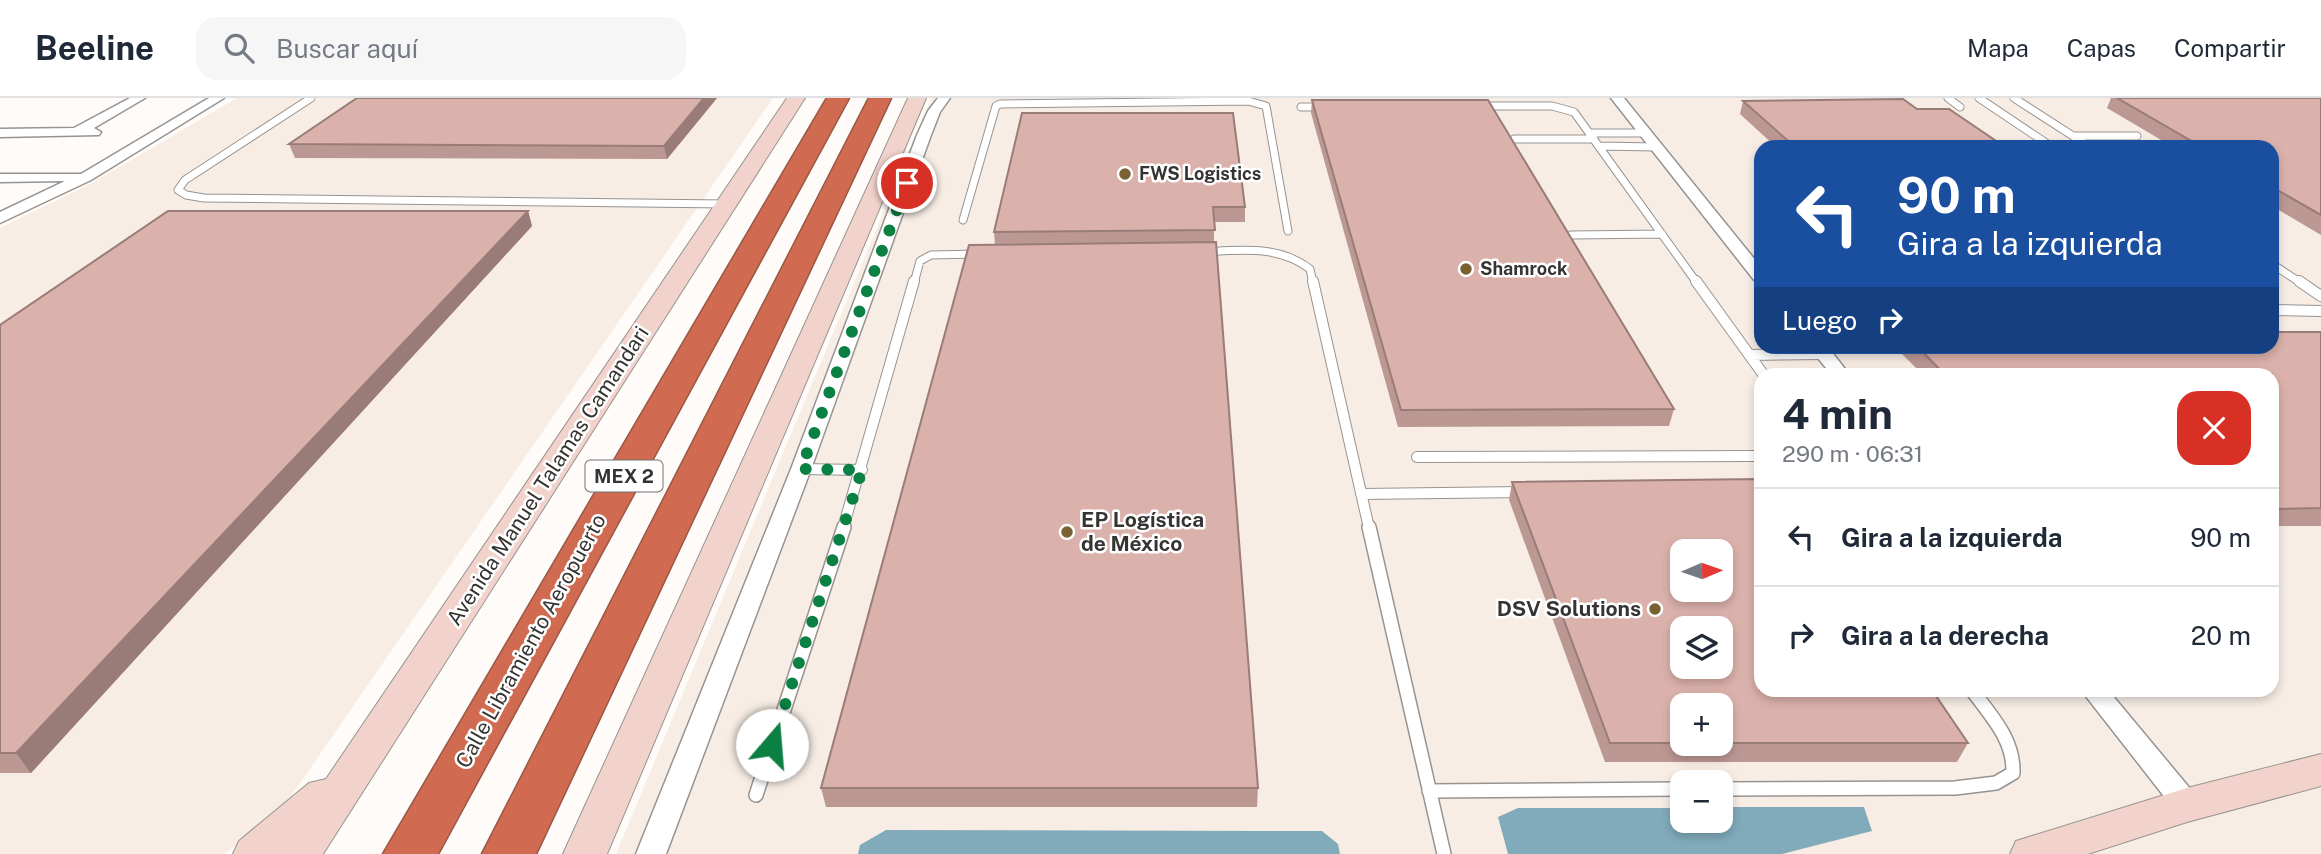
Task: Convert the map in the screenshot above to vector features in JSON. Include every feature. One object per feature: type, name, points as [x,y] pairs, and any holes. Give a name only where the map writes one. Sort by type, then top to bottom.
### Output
[{"type":"highway","points":[[813,141],[820,98]]},
{"type":"highway","name":"Calle Libramiento Aeropuerto","points":[[410,854],[838,98]]},
{"type":"highway","name":"MEX 2","points":[[509,854],[880,102]]},
{"type":"highway","points":[[398,854],[464,760]]},
{"type":"main road","name":"Avenida Manuel Talamas Camandari","points":[[299,854],[796,98]]},
{"type":"main road","points":[[585,854],[917,98]]},
{"type":"main road","points":[[876,187],[924,135]]},
{"type":"main road","points":[[255,854],[307,811],[365,754]]},
{"type":"main road","points":[[2032,854],[2187,805],[2321,770]]},
{"type":"street","points":[[79,131],[139,98]]},
{"type":"street","points":[[0,218],[86,177],[218,98]]},
{"type":"street","points":[[651,854],[801,469],[924,135],[934,111],[944,98]]},
{"type":"street","points":[[1617,98],[1754,268]]},
{"type":"street","points":[[0,133],[94,132]]},
{"type":"street","points":[[0,178],[86,177]]},
{"type":"street","points":[[1823,354],[1835,368]]},
{"type":"street","points":[[2100,697],[2187,805]]},
{"type":"lane","points":[[311,98],[185,180],[178,190],[186,195],[204,198],[726,204]]},
{"type":"lane","points":[[1948,98],[1960,107]]},
{"type":"lane","points":[[1979,98],[2042,140]]},
{"type":"lane","points":[[2014,98],[2079,140]]},
{"type":"lane","points":[[963,220],[996,106],[1007,103],[1080,100],[1248,101],[1264,104],[1288,231]]},
{"type":"lane","points":[[1468,106],[1565,108],[1574,112],[1759,368]]},
{"type":"lane","points":[[1301,107],[1329,107]]},
{"type":"lane","points":[[1594,139],[1645,133]]},
{"type":"lane","points":[[2073,136],[2137,136]]},
{"type":"lane","points":[[1514,139],[1594,139],[1656,146]]},
{"type":"lane","points":[[1571,235],[1662,234]]},
{"type":"lane","points":[[1192,252],[1277,253],[1301,260],[1310,269],[1444,854]]},
{"type":"lane","points":[[755,795],[862,470],[922,258],[941,254],[997,254]]},
{"type":"lane","points":[[2279,269],[2321,296]]},
{"type":"lane","points":[[2279,310],[2321,311]]},
{"type":"lane","points":[[1749,355],[1767,354]]},
{"type":"lane","points":[[1417,457],[1754,456]]},
{"type":"lane","points":[[801,469],[862,470]]},
{"type":"lane","points":[[1361,494],[1540,492]]},
{"type":"lane","points":[[1733,789],[1955,788],[1996,783],[2013,773],[2015,758],[2007,740],[1977,697]]},
{"type":"lane","points":[[1429,791],[1670,789]]},
{"type":"shaded area","points":[[237,98],[773,98],[276,818],[224,854],[0,854],[0,228],[92,183]]},
{"type":"shaded area","points":[[931,98],[2321,98],[2321,854],[616,854]]},
{"type":"water","points":[[1733,807],[1864,807],[1872,831],[1782,854],[1508,854],[1498,817],[1518,808],[1670,808],[1670,833],[1733,833]]},
{"type":"water","points":[[886,830],[1322,831],[1338,844],[1340,854],[858,854],[860,845]]},
{"type":"building","points":[[357,98],[704,98],[664,146],[289,144]]},
{"type":"building","points":[[2117,98],[2321,98],[2321,215],[2279,191],[2279,140],[2190,140]]},
{"type":"building","points":[[1903,99],[1917,109],[1949,109],[1995,140],[1787,140],[1743,101]]},
{"type":"building","name":"Shamrock","points":[[1312,100],[1488,100],[1674,409],[1401,410]]},
{"type":"building","name":"FWS Logistics","points":[[1022,113],[1233,113],[1245,207],[1213,207],[1215,230],[994,232]]},
{"type":"building","points":[[168,211],[528,211],[16,753],[0,753],[0,325]]},
{"type":"building","name":"EP Logística de México","points":[[1216,242],[1258,788],[821,788],[969,245]]},
{"type":"building","points":[[2279,332],[2321,332],[2321,508],[2279,509],[2279,368],[1938,368],[1925,354],[2279,354]]},
{"type":"building","name":"DSV Solutions","points":[[1754,479],[1754,697],[1937,697],[1968,743],[1733,743],[1733,693],[1670,693],[1670,743],[1610,743],[1512,482]]},
{"type":"place","name":"FWS Logistics","points":[[1125,174]]},
{"type":"place","name":"Shamrock","points":[[1466,269]]},
{"type":"place","name":"EP Logística de México","points":[[1067,532]]},
{"type":"place","name":"DSV Solutions","points":[[1655,609]]},
{"type":"route","points":[[772,745],[862,470],[801,469],[907,183]]}]
